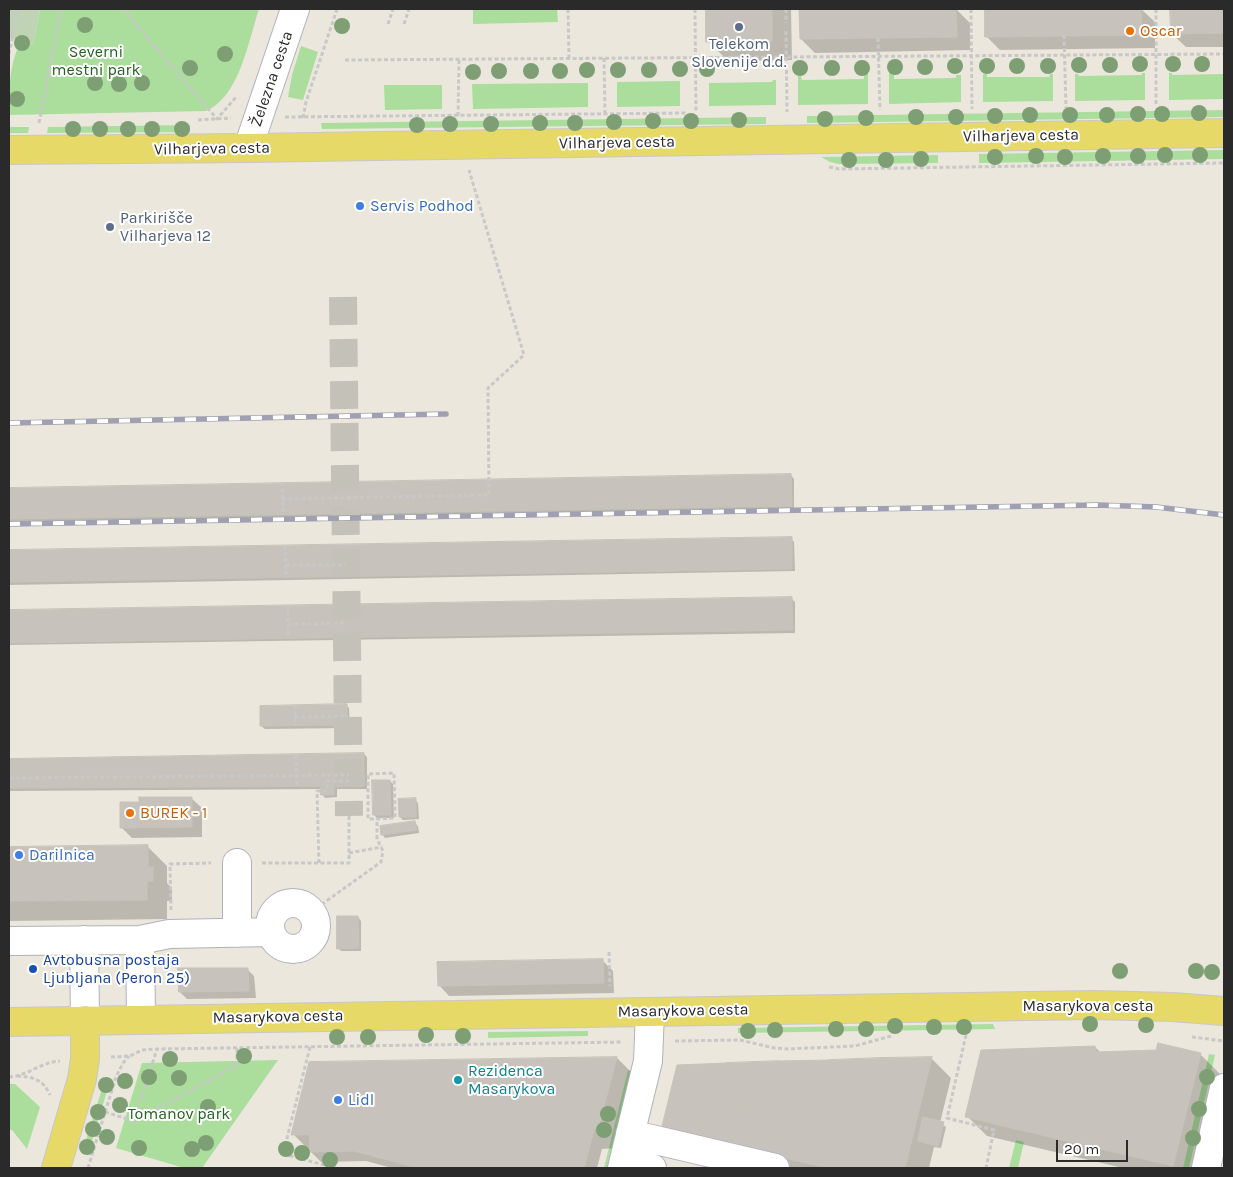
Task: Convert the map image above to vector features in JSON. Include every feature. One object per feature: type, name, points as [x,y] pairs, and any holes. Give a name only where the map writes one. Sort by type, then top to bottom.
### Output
[{"type":"main road","name":"Vilharjeva cesta","points":[[9,150],[1224,134]]},
{"type":"main road","name":"Masarykova cesta","points":[[9,1022],[1094,1005],[1155,1006],[1224,1011]]},
{"type":"main road","points":[[56,1168],[82,1079],[85,1059],[85,1020]]},
{"type":"street","name":"Železna cesta","points":[[248,148],[296,9]]},
{"type":"street","points":[[237,863],[237,933]]},
{"type":"street","points":[[9,941],[140,940],[169,934],[271,932],[278,943],[284,947],[298,948],[310,941],[315,930],[314,918],[311,912]]},
{"type":"street","points":[[84,940],[85,1020]]},
{"type":"street","points":[[140,940],[141,1019]]},
{"type":"street","points":[[650,1012],[648,1061],[623,1165],[652,1168]]},
{"type":"street","points":[[1206,1168],[1224,1088]]},
{"type":"street","points":[[630,1134],[775,1168]]},
{"type":"path","points":[[9,54],[18,9]]},
{"type":"path","points":[[38,123],[61,9]]},
{"type":"path","name":"Železna cesta","points":[[123,9],[217,118],[238,95]]},
{"type":"path","points":[[303,117],[306,102],[337,9]]},
{"type":"path","points":[[388,24],[393,9]]},
{"type":"path","points":[[404,24],[409,9]]},
{"type":"path","points":[[568,9],[569,58]]},
{"type":"path","points":[[695,9],[696,113]]},
{"type":"path","points":[[786,9],[786,23]]},
{"type":"path","points":[[971,9],[972,109]]},
{"type":"path","points":[[1156,9],[1156,106]]},
{"type":"path","points":[[786,31],[787,112]]},
{"type":"path","points":[[1064,35],[1066,108]]},
{"type":"path","points":[[878,38],[880,110]]},
{"type":"path","points":[[345,60],[1224,54]]},
{"type":"path","points":[[604,58],[604,114]]},
{"type":"path","points":[[458,116],[459,59]]},
{"type":"path","points":[[282,499],[490,495],[488,388],[524,355],[468,165]]},
{"type":"path","points":[[282,482],[283,514]]},
{"type":"path","points":[[285,545],[286,578]]},
{"type":"path","points":[[286,566],[346,565]]},
{"type":"path","points":[[288,606],[288,638]]},
{"type":"path","points":[[288,624],[347,623]]},
{"type":"path","points":[[295,705],[295,726]]},
{"type":"path","points":[[295,717],[348,716]]},
{"type":"path","points":[[296,755],[297,787]]},
{"type":"path","points":[[394,773],[395,818],[377,819],[368,819],[368,774],[394,773]]},
{"type":"path","points":[[9,778],[348,775]]},
{"type":"path","points":[[319,863],[317,790],[327,790],[327,781],[348,781]]},
{"type":"path","points":[[171,910],[170,864],[349,863],[349,816]]},
{"type":"path","points":[[311,912],[379,865],[383,859],[382,847],[377,839],[377,819]]},
{"type":"path","points":[[349,853],[382,847]]},
{"type":"path","points":[[609,952],[610,987]]},
{"type":"path","points":[[957,1035],[975,1034]]},
{"type":"path","name":"Masarykova cesta","points":[[666,1042],[740,1040],[787,1049],[848,1046],[898,1035]]},
{"type":"path","points":[[966,1035],[948,1118],[994,1130],[986,1168]]},
{"type":"path","points":[[1191,1036],[1224,1041]]},
{"type":"path","name":"Masarykova cesta","points":[[105,1112],[119,1070],[130,1056],[142,1050],[627,1042]]},
{"type":"path","points":[[88,1168],[105,1112],[134,1121],[237,1065],[237,1047]]},
{"type":"path","points":[[310,1047],[283,1154],[336,1168]]},
{"type":"path","points":[[134,1121],[157,1049]]},
{"type":"path","points":[[17,1076],[50,1061]]},
{"type":"path","points":[[9,1077],[28,1077],[42,1082],[50,1095],[50,1101]]},
{"type":"green space","points":[[9,9],[40,9],[33,44],[9,38]]},
{"type":"green space","name":"Severni mestni park","points":[[40,9],[259,9],[235,81],[218,104],[206,111],[9,115],[14,59],[21,41],[33,44]]},
{"type":"green space","points":[[473,9],[557,9],[558,22],[473,24]]},
{"type":"green space","points":[[301,46],[318,52],[303,100],[288,97],[292,75]]},
{"type":"green space","points":[[889,73],[894,73],[894,79],[956,78],[956,75],[961,75],[961,102],[889,104]]},
{"type":"green space","points":[[1142,73],[1145,73],[1145,100],[1075,101],[1075,74],[1079,76],[1142,75]]},
{"type":"green space","points":[[1169,73],[1172,73],[1172,75],[1224,74],[1224,99],[1169,100]]},
{"type":"green space","points":[[864,74],[868,74],[868,104],[798,105],[798,76],[801,76],[802,80],[864,79]]},
{"type":"green space","points":[[983,74],[987,74],[987,77],[1049,77],[1050,74],[1053,74],[1053,101],[983,102]]},
{"type":"green space","points":[[776,80],[776,105],[709,106],[709,83],[772,82]]},
{"type":"green space","points":[[680,81],[680,106],[617,107],[617,82]]},
{"type":"green space","points":[[588,83],[588,107],[473,109],[472,84]]},
{"type":"green space","points":[[384,85],[442,85],[442,109],[385,110]]},
{"type":"green space","points":[[1224,110],[1224,117],[807,123],[807,116]]},
{"type":"green space","points":[[766,117],[766,124],[322,129],[321,123]]},
{"type":"green space","points":[[190,125],[190,132],[47,133],[48,127]]},
{"type":"green space","points":[[9,127],[29,127],[28,133],[9,133]]},
{"type":"green space","points":[[1224,150],[1224,159],[979,163],[979,154]]},
{"type":"green space","points":[[938,155],[938,163],[839,164],[821,157]]},
{"type":"green space","points":[[993,1024],[995,1029],[738,1033],[738,1028]]},
{"type":"green space","points":[[588,1031],[588,1036],[488,1038],[488,1032]]},
{"type":"green space","points":[[1209,1054],[1215,1055],[1189,1168],[1183,1168]]},
{"type":"green space","name":"Tomanov park","points":[[278,1060],[202,1168],[184,1168],[116,1148],[142,1063]]},
{"type":"green space","points":[[628,1070],[634,1071],[611,1168],[604,1168]]},
{"type":"green space","points":[[105,1079],[110,1081],[88,1154],[83,1150]]},
{"type":"green space","points":[[9,1084],[15,1084],[40,1107],[27,1149],[12,1130],[9,1130]]},
{"type":"green space","points":[[1016,1140],[1024,1142],[1018,1168],[1009,1168]]},
{"type":"building","name":"Telekom Slovenije d.d.","points":[[706,9],[772,9],[772,41],[706,42]]},
{"type":"building","points":[[956,9],[957,37],[800,39],[799,10]]},
{"type":"building","points":[[985,9],[1141,9],[1142,35],[985,37]]},
{"type":"building","points":[[1170,9],[1224,9],[1224,33],[1171,34]]},
{"type":"building","points":[[791,474],[792,506],[9,519],[9,488]]},
{"type":"building","points":[[792,537],[792,569],[9,582],[9,550]]},
{"type":"building","points":[[792,597],[793,630],[9,643],[9,610]]},
{"type":"building","points":[[347,704],[347,725],[260,726],[260,706]]},
{"type":"building","points":[[364,753],[364,786],[9,788],[9,759]]},
{"type":"building","points":[[372,780],[390,780],[391,815],[373,815]]},
{"type":"building","points":[[321,787],[334,787],[334,795],[321,795]]},
{"type":"building","points":[[139,797],[192,797],[192,827],[120,828],[120,802],[139,802]]},
{"type":"building","points":[[416,798],[416,817],[399,817],[398,799]]},
{"type":"building","points":[[415,821],[417,830],[381,835],[380,826]]},
{"type":"building","points":[[148,845],[148,867],[153,867],[153,881],[147,881],[147,900],[9,901],[9,847]]},
{"type":"building","points":[[337,916],[358,916],[359,948],[337,949]]},
{"type":"building","points":[[603,959],[604,983],[438,986],[437,962]]},
{"type":"building","points":[[178,968],[248,968],[249,991],[179,992]]},
{"type":"building","points":[[1158,1043],[1201,1053],[1173,1166],[965,1117],[981,1050],[1095,1046],[1096,1052],[1156,1050]]},
{"type":"building","name":"Rezidenca Masarykova","points":[[617,1057],[598,1129],[291,1135],[309,1062]]},
{"type":"building","points":[[932,1057],[905,1168],[828,1168],[661,1130],[677,1065],[726,1063],[717,1099],[769,1111],[779,1061],[829,1060],[814,1121],[864,1132],[881,1058]]},
{"type":"building","points":[[881,1058],[864,1132],[814,1121],[829,1060]]},
{"type":"building","points":[[779,1061],[769,1111],[717,1099],[726,1063]]},
{"type":"building","points":[[923,1117],[944,1122],[938,1146],[918,1141]]},
{"type":"building","points":[[594,1130],[584,1168],[418,1168],[354,1151],[309,1152],[310,1135]]},
{"type":"tunnel","points":[[343,297],[349,816]]},
{"type":"railway","points":[[9,423],[446,414]]},
{"type":"railway","points":[[9,524],[1097,505],[1156,507],[1224,515]]},
{"type":"place","name":"Telekom Slovenije d.d.","points":[[739,27]]},
{"type":"place","name":"Oscar","points":[[1130,31]]},
{"type":"place","name":"Servis Podhod","points":[[360,206]]},
{"type":"place","name":"Parkirišče Vilharjeva 12","points":[[110,227]]},
{"type":"place","name":"BUREK - 1","points":[[130,813]]},
{"type":"place","name":"Darilnica","points":[[19,855]]},
{"type":"place","name":"Avtobusna postaja Ljubljana (Peron 25)","points":[[33,969]]},
{"type":"place","name":"Rezidenca Masarykova","points":[[458,1080]]},
{"type":"place","name":"Lidl","points":[[338,1100]]}]
